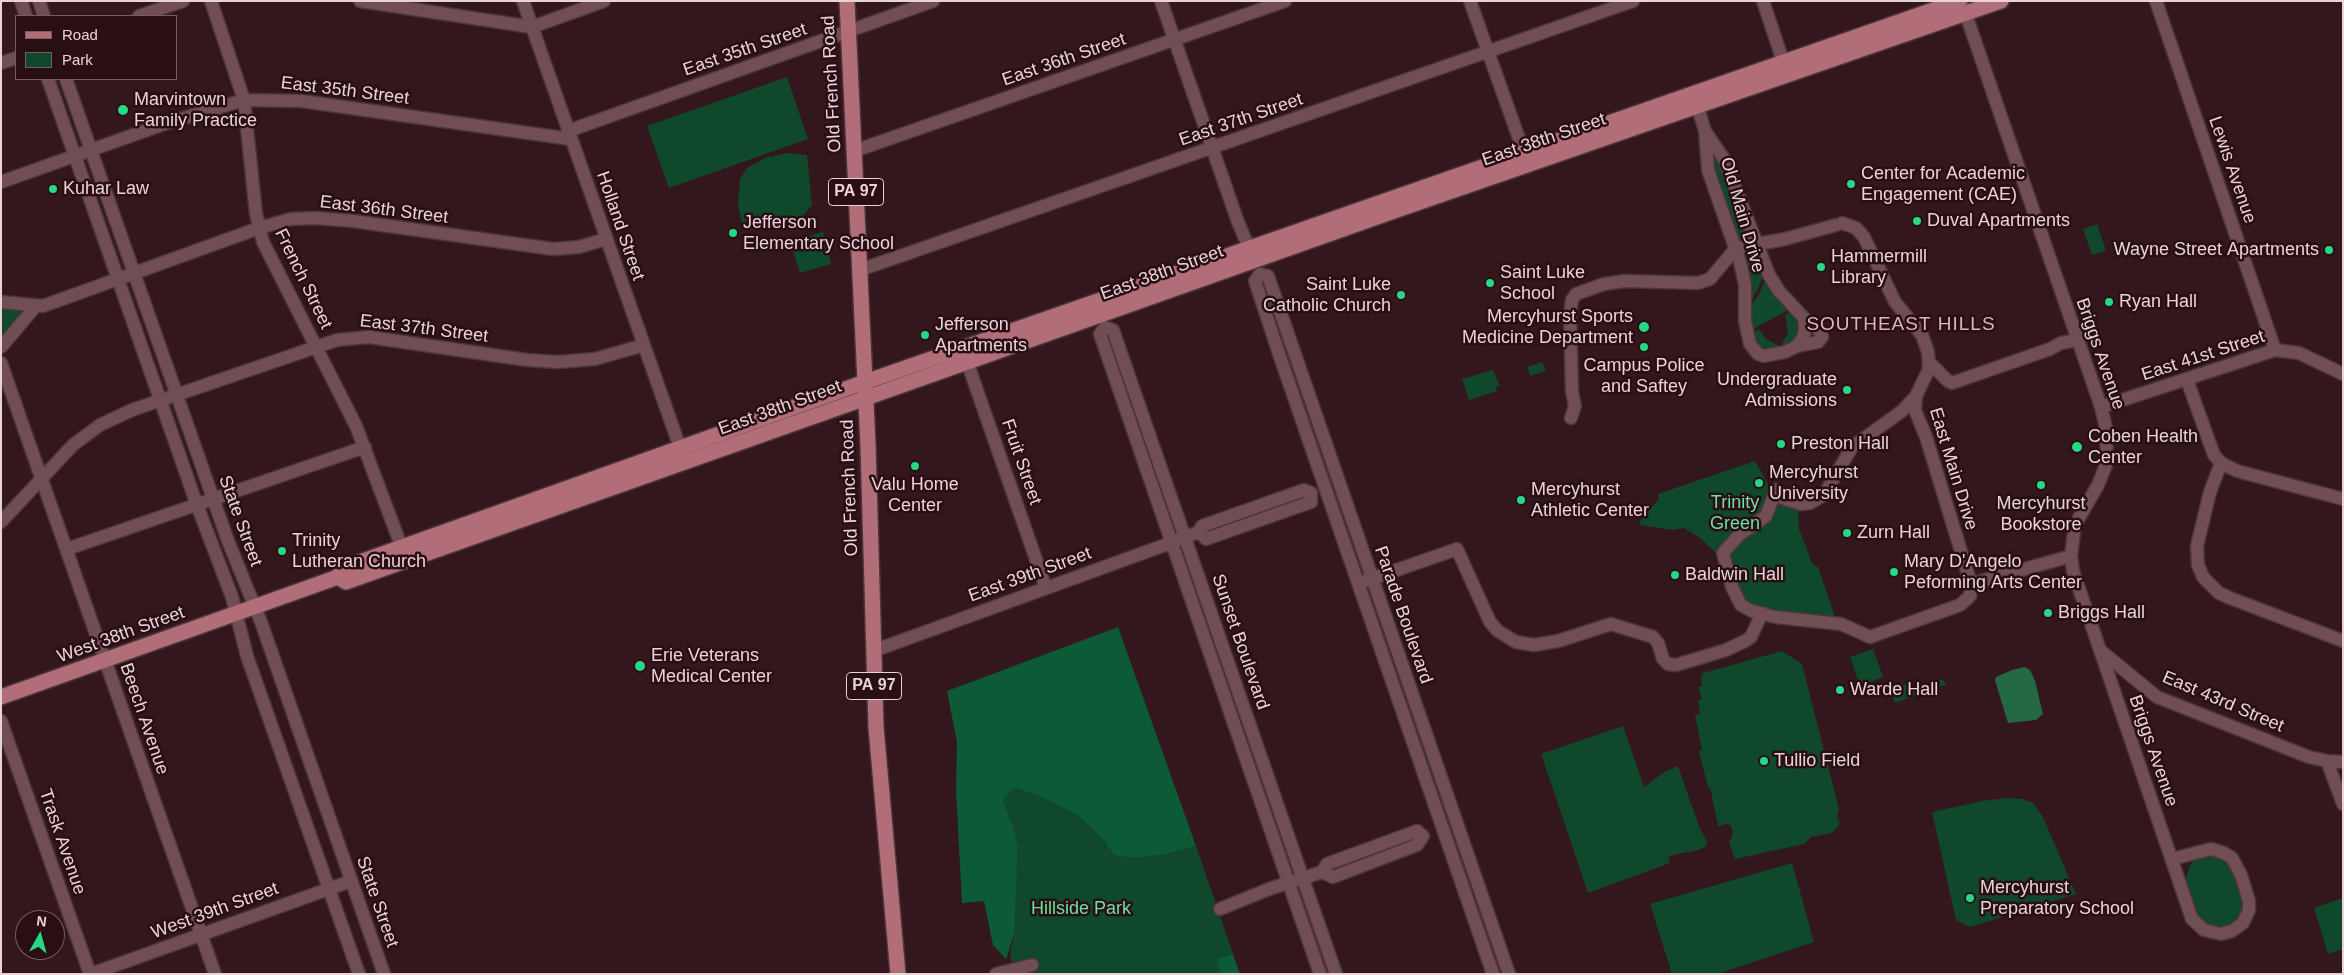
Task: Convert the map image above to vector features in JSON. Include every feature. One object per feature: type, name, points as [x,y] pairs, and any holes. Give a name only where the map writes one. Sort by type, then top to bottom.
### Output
[{"type":"main road","name":"Old French Road","points":[[847,1],[866,390],[877,752],[898,974]]},
{"type":"main road","name":"East 38th Street","points":[[254,607],[338,577],[343,568],[404,554],[965,355],[1101,315],[1255,261],[1526,159],[1962,6],[2001,1]]},
{"type":"main road","name":"West 38th Street","points":[[1,697],[254,607]]},
{"type":"street","points":[[21,1],[26,15]]},
{"type":"street","points":[[38,1],[44,15]]},
{"type":"street","points":[[142,15],[183,1]]},
{"type":"street","name":"French Street","points":[[211,1],[244,100],[259,228],[263,242],[317,347],[365,448],[404,554]]},
{"type":"street","points":[[360,1],[532,27],[604,1]]},
{"type":"street","name":"Holland Street","points":[[523,1],[682,456]]},
{"type":"street","name":"East 35th Street","points":[[1,182],[208,110],[244,100],[301,101],[570,135],[933,1]]},
{"type":"street","points":[[1161,1],[1255,261]]},
{"type":"street","name":"East 36th Street","points":[[854,151],[1285,1]]},
{"type":"street","points":[[1470,1],[1526,159]]},
{"type":"street","name":"East 37th Street","points":[[860,270],[1633,1]]},
{"type":"street","points":[[1764,1],[1785,68]]},
{"type":"street","name":"Lewis Avenue","points":[[2156,1],[2275,350]]},
{"type":"street","name":"Briggs Avenue","points":[[1962,6],[2108,432],[2106,465],[2098,486],[2086,503],[2075,525],[2071,556],[2073,571],[2192,920],[2209,932],[2221,934],[2232,931],[2243,923],[2249,910],[2249,901],[2241,875],[2232,858],[2211,849],[2172,859]]},
{"type":"street","points":[[1,63],[15,58]]},
{"type":"street","name":"State Street","points":[[48,80],[237,614],[247,656],[359,974]]},
{"type":"street","name":"State Street","points":[[66,80],[213,499],[254,607],[384,974]]},
{"type":"street","name":"Old Main Drive","points":[[1695,100],[1705,131],[1708,170],[1736,248],[1745,285],[1745,321],[1750,344],[1758,354],[1764,356],[1786,352],[1797,346],[1818,342],[1822,338],[1818,329],[1804,318],[1779,291],[1767,271],[1724,159],[1705,131]]},
{"type":"street","name":"East 36th Street","points":[[35,307],[43,306],[118,280],[259,228],[291,220],[316,218],[353,221],[540,248],[565,249],[606,239]]},
{"type":"street","points":[[1570,418],[1575,406],[1572,392],[1570,314],[1572,300],[1576,294],[1604,284],[1623,281],[1698,284],[1710,279],[1736,248],[1785,239],[1839,224],[1856,228],[1864,237],[1895,302],[1922,335],[1930,363],[1952,383],[2050,349],[2061,343],[2078,340]]},
{"type":"street","name":"Parade Boulevard","points":[[1255,261],[1268,276],[1509,974]]},
{"type":"street","name":"Parade Boulevard","points":[[1255,261],[1255,280],[1258,292],[1493,974]]},
{"type":"street","points":[[1,302],[35,307]]},
{"type":"street","points":[[1,347],[35,307]]},
{"type":"street","name":"Sunset Boulevard","points":[[1101,315],[1113,330],[1336,974]]},
{"type":"street","name":"Sunset Boulevard","points":[[1101,315],[1100,334],[1320,974]]},
{"type":"street","points":[[1797,346],[1805,332],[1804,318]]},
{"type":"street","name":"East 37th Street","points":[[1,522],[73,445],[100,425],[132,410],[347,338],[369,338],[527,360],[558,362],[595,359],[644,345]]},
{"type":"street","name":"East 41st Street","points":[[2101,407],[2275,350],[2299,353],[2343,374]]},
{"type":"street","name":"Fruit Street","points":[[965,355],[1046,588]]},
{"type":"street","name":"Beech Avenue","points":[[1,362],[215,974]]},
{"type":"street","name":"East Main Drive","points":[[1930,363],[1928,374],[1916,396],[1915,410],[1926,437],[1971,584]]},
{"type":"street","points":[[2187,380],[2214,455],[2222,463],[2237,470],[2343,499]]},
{"type":"street","points":[[1916,396],[1902,411],[1852,447],[1824,495],[1810,503],[1801,504],[1782,498],[1776,490],[1766,516],[1739,535],[1723,553],[1737,599],[1742,605],[1762,613],[1790,620],[1841,624],[1870,637],[1960,605],[1970,596],[1971,584],[2071,556]]},
{"type":"street","points":[[67,549],[365,448]]},
{"type":"street","points":[[2222,463],[2210,492],[2196,546],[2198,565],[2203,576],[2220,593],[2230,598],[2343,641]]},
{"type":"street","name":"East 39th Street","points":[[873,651],[1184,537],[1199,532],[1206,539],[1311,502],[1312,493],[1340,484]]},
{"type":"street","points":[[1358,584],[1457,549],[1490,622],[1516,642],[1534,645],[1558,641],[1611,624],[1653,637],[1658,643],[1663,659],[1668,664],[1676,665],[1726,650],[1747,640],[1754,631],[1762,613]]},
{"type":"street","name":"East 43rd Street","points":[[2101,651],[2157,697],[2273,743],[2327,761],[2343,762]]},
{"type":"street","name":"Trask Avenue","points":[[1,721],[90,974]]},
{"type":"street","points":[[2327,761],[2343,804]]},
{"type":"street","points":[[1220,909],[1322,872],[1332,877],[1417,845],[1423,836],[1458,824]]},
{"type":"street","name":"West 39th Street","points":[[90,974],[351,881]]},
{"type":"street","points":[[996,974],[1032,965]]},
{"type":"green space","points":[[787,77],[808,139],[669,188],[647,126]]},
{"type":"green space","points":[[786,153],[807,155],[812,205],[796,224],[743,230],[738,205],[740,179],[747,168],[765,158]]},
{"type":"green space","points":[[1718,158],[1747,231],[1742,239],[1736,237],[1710,161]]},
{"type":"green space","points":[[2097,224],[2106,251],[2092,255],[2083,229]]},
{"type":"green space","points":[[823,232],[831,264],[800,273],[790,242]]},
{"type":"green space","points":[[1748,252],[1755,254],[1763,276],[1757,291],[1749,303],[1743,257]]},
{"type":"green space","points":[[1766,278],[1790,309],[1749,331],[1749,309],[1759,294]]},
{"type":"green space","points":[[1,307],[20,311],[20,317],[3,335],[1,335]]},
{"type":"green space","points":[[1792,312],[1798,321],[1799,333],[1797,339],[1784,348],[1782,344],[1788,332],[1785,315]]},
{"type":"green space","points":[[1759,329],[1766,339],[1778,345],[1779,349],[1765,353],[1750,335]]},
{"type":"green space","points":[[1542,362],[1546,371],[1530,376],[1527,367]]},
{"type":"green space","points":[[1493,370],[1500,386],[1496,387],[1497,391],[1469,400],[1462,379]]},
{"type":"green space","name":"Trinity Green","points":[[1755,461],[1777,500],[1798,509],[1799,529],[1813,565],[1818,567],[1836,620],[1769,611],[1750,604],[1742,596],[1729,558],[1716,553],[1700,538],[1684,528],[1672,530],[1640,525],[1640,521],[1659,499],[1658,494]]},
{"type":"green space","points":[[1873,649],[1883,677],[1860,686],[1850,657]]},
{"type":"green space","name":"Tullio Field","points":[[1782,651],[1802,664],[1839,809],[1837,817],[1840,824],[1832,833],[1811,837],[1804,844],[1735,859],[1729,842],[1733,835],[1731,826],[1727,824],[1718,826],[1710,787],[1708,787],[1699,751],[1702,750],[1695,715],[1700,714],[1698,700],[1702,699],[1698,687],[1702,686],[1701,678],[1703,673]]},
{"type":"green space","points":[[1943,679],[1946,685],[1895,703],[1891,692],[1895,688],[1911,682],[1914,689]]},
{"type":"green space","points":[[1623,726],[1644,787],[1664,772],[1678,766],[1700,829],[1707,841],[1706,846],[1699,850],[1668,856],[1670,863],[1588,893],[1541,754]]},
{"type":"green space","name":"Hillside Park","points":[[1016,788],[1040,796],[1077,815],[1102,838],[1114,855],[1129,858],[1163,855],[1196,846],[1233,954],[1216,959],[1221,974],[1013,974],[1010,952],[1015,931],[1016,890],[1003,802],[1006,795]]},
{"type":"green space","points":[[2007,798],[2023,799],[2033,803],[2043,817],[2076,894],[1970,927],[1956,920],[1932,812],[1982,801]]},
{"type":"green space","points":[[2212,854],[2228,861],[2240,888],[2243,905],[2240,916],[2236,922],[2225,927],[2212,928],[2201,920],[2196,913],[2188,888],[2186,876],[2192,862]]},
{"type":"green space","points":[[1792,863],[1814,942],[1717,974],[1672,974],[1650,904]]},
{"type":"green space","points":[[2343,898],[2343,949],[2328,954],[2314,908]]},
{"type":"shaded area","points":[[1118,627],[1196,846],[1163,855],[1129,858],[1114,855],[1102,838],[1077,815],[1040,796],[1016,788],[1006,795],[1003,802],[1017,845],[1015,931],[1006,959],[993,945],[984,901],[962,903],[956,790],[957,742],[947,691]]},
{"type":"shaded area","points":[[2025,667],[2030,670],[2035,681],[2043,714],[2036,720],[2008,723],[1995,680],[1996,677],[2012,670]]},
{"type":"shaded area","points":[[1233,954],[1240,974],[1221,974],[1216,959]]},
{"type":"place","name":"Marvintown Family Practice","points":[[123,110]]},
{"type":"place","name":"Center for Academic Engagement (CAE)","points":[[1851,184]]},
{"type":"place","name":"Kuhar Law","points":[[53,189]]},
{"type":"place","name":"Duval Apartments","points":[[1917,221]]},
{"type":"place","name":"Jefferson Elementary School","points":[[733,233]]},
{"type":"place","name":"Wayne Street Apartments","points":[[2329,250]]},
{"type":"place","name":"Hammermill Library","points":[[1821,267]]},
{"type":"place","name":"Saint Luke School","points":[[1490,283]]},
{"type":"place","name":"Saint Luke Catholic Church","points":[[1401,295]]},
{"type":"place","name":"Ryan Hall","points":[[2109,302]]},
{"type":"place","name":"Mercyhurst Sports Medicine Department","points":[[1644,327]]},
{"type":"place","name":"Jefferson Apartments","points":[[925,335]]},
{"type":"place","name":"Campus Police and Saftey","points":[[1644,347]]},
{"type":"place","name":"Undergraduate Admissions","points":[[1847,390]]},
{"type":"place","name":"Preston Hall","points":[[1781,444]]},
{"type":"place","name":"Coben Health Center","points":[[2077,447]]},
{"type":"place","name":"Valu Home Center","points":[[915,466]]},
{"type":"place","name":"Mercyhurst University","points":[[1759,483]]},
{"type":"place","name":"Mercyhurst Bookstore","points":[[2041,485]]},
{"type":"place","name":"Mercyhurst Athletic Center","points":[[1521,500]]},
{"type":"place","name":"Zurn Hall","points":[[1847,533]]},
{"type":"place","name":"Trinity Lutheran Church","points":[[282,551]]},
{"type":"place","name":"Mary D'Angelo Peforming Arts Center","points":[[1894,572]]},
{"type":"place","name":"Baldwin Hall","points":[[1675,575]]},
{"type":"place","name":"Briggs Hall","points":[[2048,613]]},
{"type":"place","name":"Erie Veterans Medical Center","points":[[640,666]]},
{"type":"place","name":"Warde Hall","points":[[1840,690]]},
{"type":"place","name":"Tullio Field","points":[[1764,761]]},
{"type":"place","name":"Mercyhurst Preparatory School","points":[[1970,898]]},
{"type":"district","name":"SOUTHEAST HILLS","points":[[1901,325]]}]
